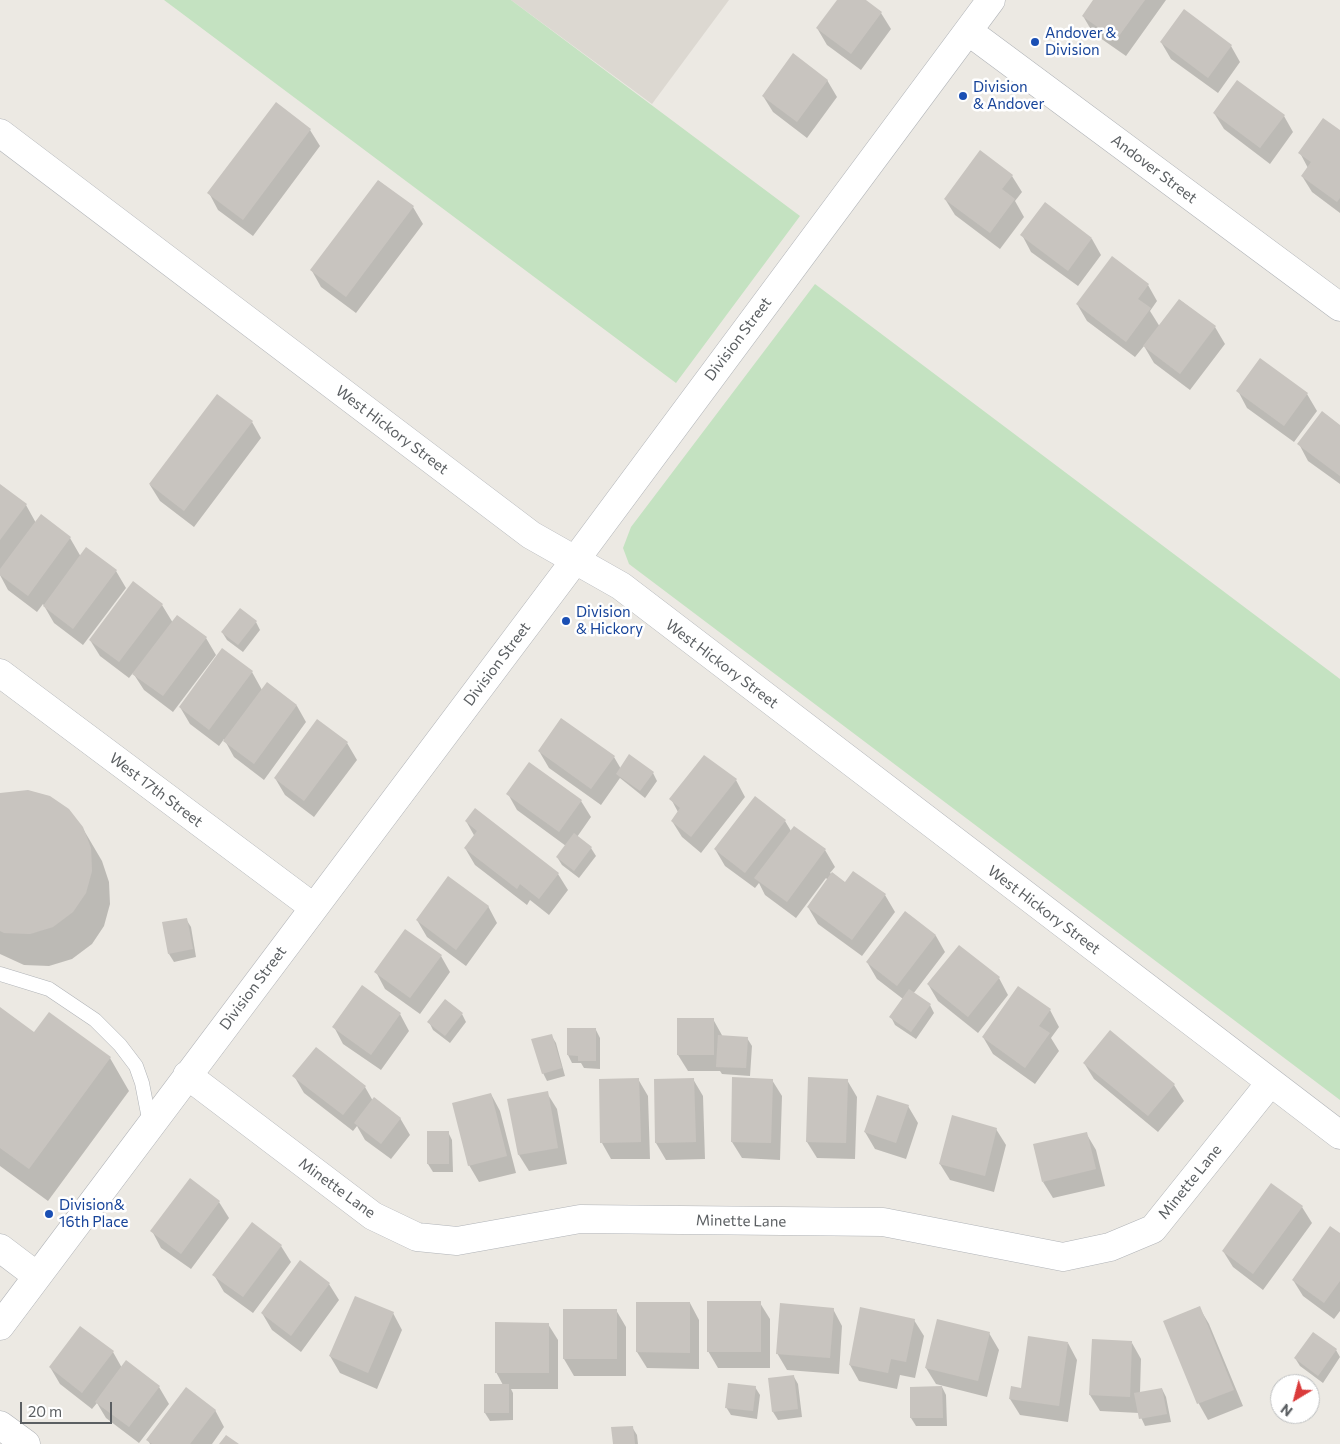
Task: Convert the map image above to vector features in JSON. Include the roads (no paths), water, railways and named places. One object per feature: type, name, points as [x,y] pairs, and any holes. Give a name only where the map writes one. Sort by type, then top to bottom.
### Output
[{"type":"street","name":"Division Street","points":[[0,1326],[576,559],[991,0]]},
{"type":"street","name":"Andover Street","points":[[968,31],[1340,307]]},
{"type":"street","name":"West Hickory Street","points":[[0,133],[531,535],[621,586],[1340,1135]]},
{"type":"street","name":"West 17th Street","points":[[0,673],[313,907]]},
{"type":"street","name":"Minette Lane","points":[[188,1075],[373,1216],[417,1236],[457,1241],[580,1219],[883,1222],[1063,1257],[1110,1247],[1153,1229],[1270,1083]]},
{"type":"street","points":[[0,1248],[37,1276]]},
{"type":"street","points":[[0,1425],[26,1444]]},
{"type":"lane","points":[[0,974],[49,989],[94,1020],[120,1045],[136,1066],[142,1083],[150,1125]]},
{"type":"place","name":"Andover & Division","points":[[1035,42]]},
{"type":"place","name":"Division & Andover","points":[[963,96]]},
{"type":"place","name":"Division & Hickory","points":[[566,621]]},
{"type":"place","name":"Division& 16th Place","points":[[49,1214]]}]
